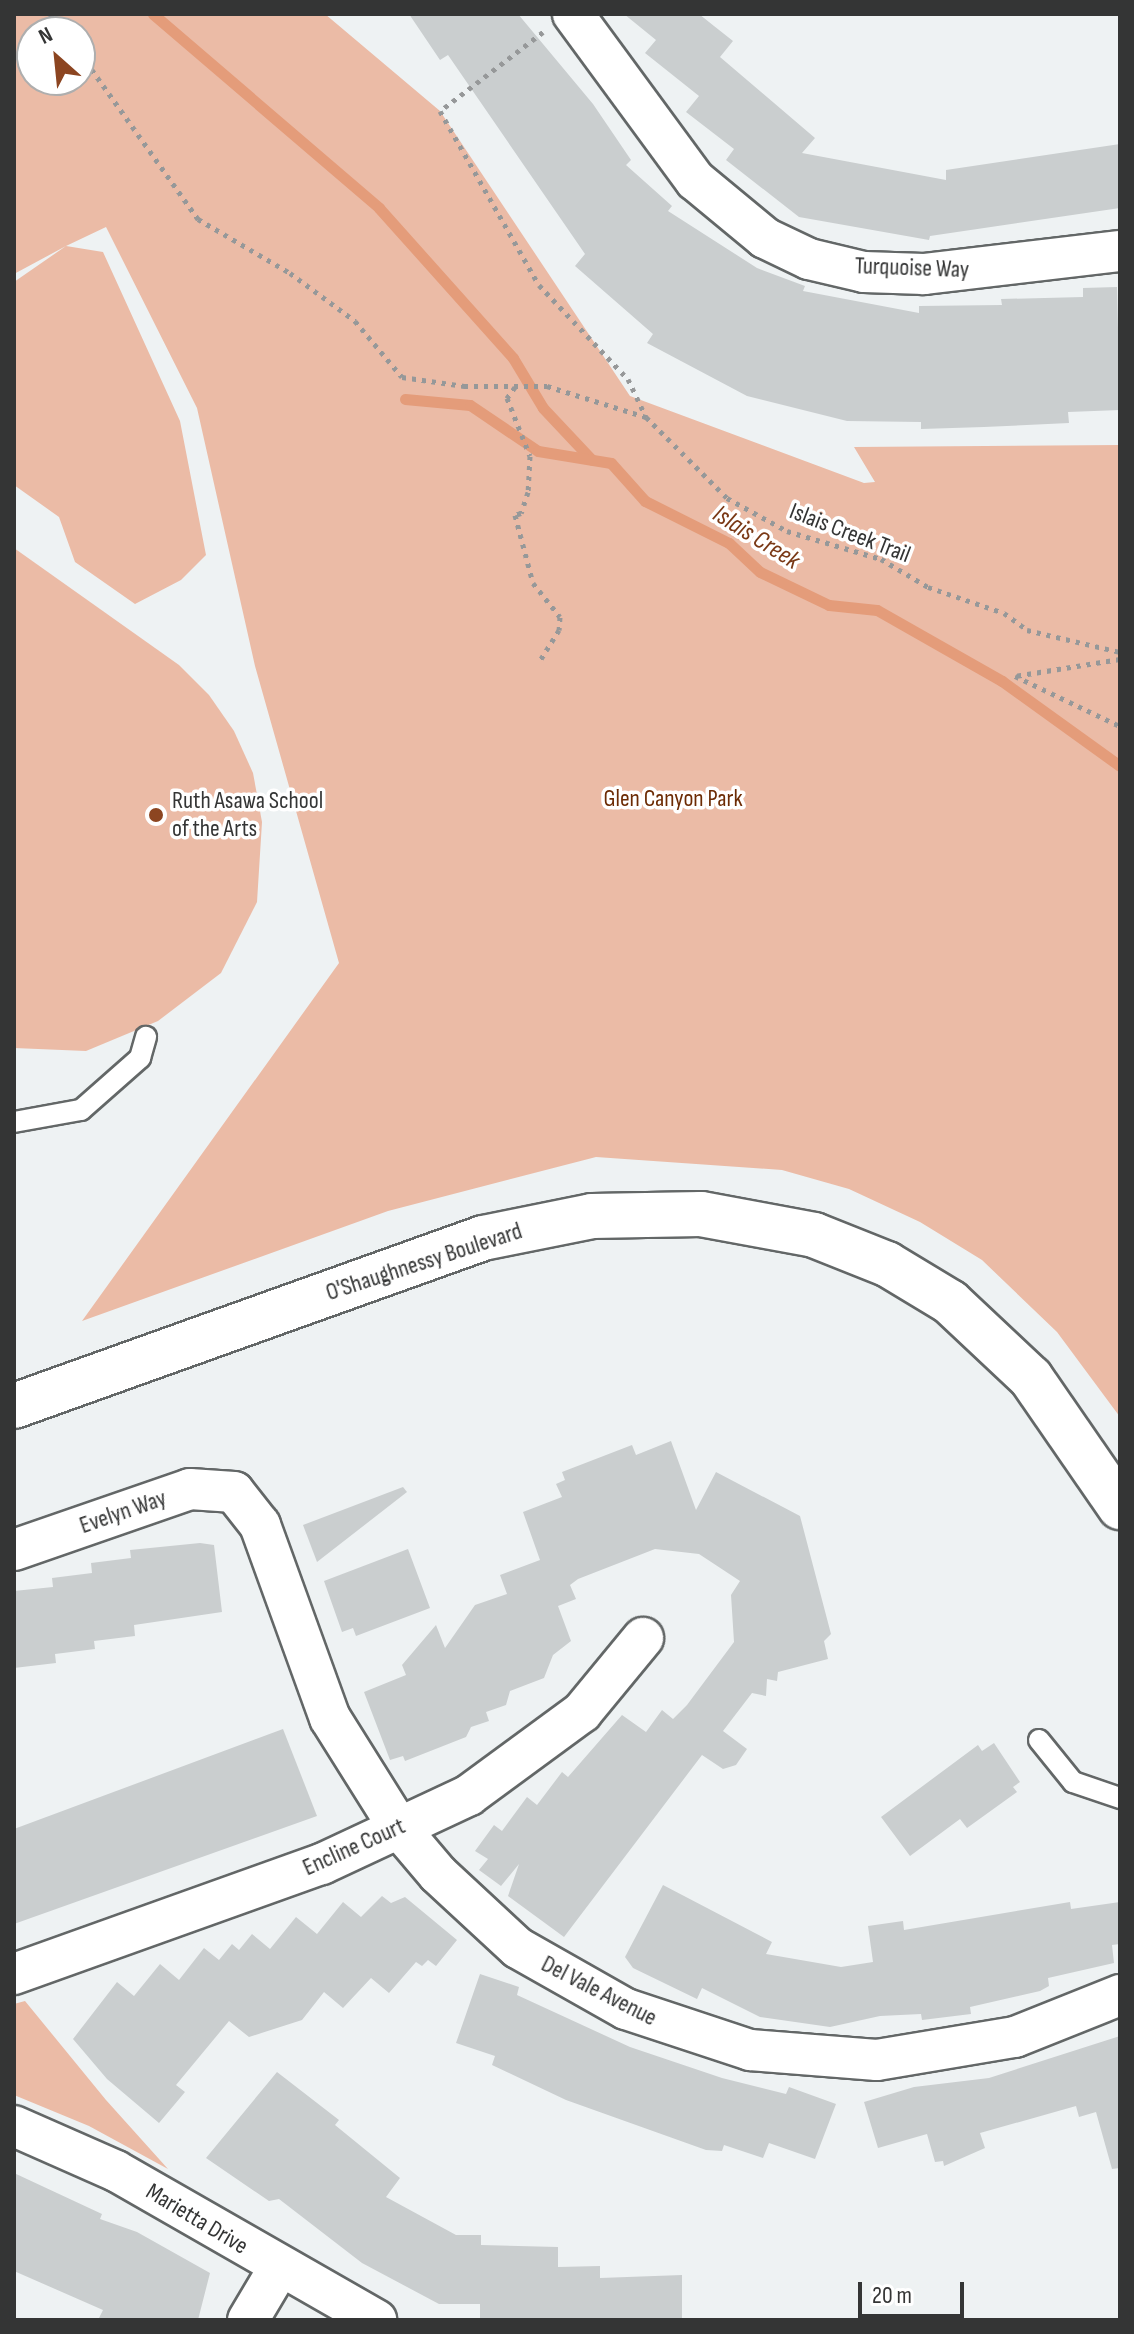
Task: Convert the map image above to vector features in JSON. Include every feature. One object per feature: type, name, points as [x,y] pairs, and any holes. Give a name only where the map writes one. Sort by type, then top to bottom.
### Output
[{"type":"main road","name":"O'Shaughnessy Boulevard","points":[[14,1406],[483,1238],[592,1216],[701,1214],[814,1235],[887,1264],[950,1302],[1031,1378],[1120,1507]]},
{"type":"street","name":"Turquoise Way","points":[[563,19],[695,180],[765,238],[809,259],[864,272],[924,274],[1120,251]]},
{"type":"street","name":"Evelyn Way","points":[[14,1550],[190,1489],[234,1492]]},
{"type":"street","name":"Del Vale Avenue","points":[[234,1492],[260,1525],[330,1718],[399,1828],[474,1911],[518,1948],[570,1981],[626,2009],[750,2050],[877,2060],[944,2052],[1015,2037],[1120,1995]]},
{"type":"street","name":"Encline Court","points":[[14,1974],[322,1864],[469,1795],[549,1740],[607,1686],[643,1638]]},
{"type":"street","name":"Marietta Drive","points":[[14,2126],[116,2171],[279,2268],[376,2320]]},
{"type":"street","points":[[248,2320],[279,2268]]},
{"type":"lane","points":[[14,1122],[81,1110],[112,1088],[140,1058],[146,1037]]},
{"type":"lane","points":[[1039,1740],[1073,1782],[1120,1798]]},
{"type":"path","points":[[563,19],[440,111],[539,285],[628,379],[646,417]]},
{"type":"path","name":"Islais Creek Trail","points":[[96,76],[198,219],[290,273],[355,321],[402,377],[464,386],[547,386],[646,417],[727,498],[787,531],[881,559],[928,587],[1004,613],[1027,630],[1120,652]]},
{"type":"path","points":[[518,386],[507,398],[530,456],[528,492],[521,513],[515,515],[533,583],[560,617],[559,630],[538,663]]},
{"type":"path","points":[[1120,659],[1015,676],[1120,726]]},
{"type":"green space","name":"Glen Canyon Park","points":[[14,14],[325,14],[440,111],[630,396],[864,483],[875,482],[854,447],[1120,445],[1120,1417],[1057,1332],[982,1260],[920,1222],[849,1189],[782,1170],[596,1157],[388,1211],[82,1321],[339,963],[255,666],[197,408],[106,227],[14,274]]},
{"type":"green space","points":[[66,246],[103,252],[180,421],[206,555],[181,580],[135,604],[75,562],[59,517],[14,485],[14,282]]},
{"type":"green space","points":[[14,548],[179,665],[209,695],[234,731],[253,773],[262,822],[257,902],[221,973],[158,1021],[86,1051],[14,1048]]},
{"type":"green space","points":[[25,2001],[106,2100],[168,2169],[89,2126],[14,2095],[14,2004]]},
{"type":"building","points":[[409,14],[518,14],[593,104],[631,160],[626,165],[672,206],[668,211],[757,268],[805,286],[803,291],[919,313],[919,306],[1002,305],[1001,299],[1083,297],[1083,288],[1117,287],[1120,410],[1068,412],[1069,423],[984,427],[921,429],[921,422],[847,421],[747,396],[647,343],[653,334],[575,266],[585,254],[448,55],[440,60]]},
{"type":"building","points":[[624,14],[699,14],[733,41],[720,57],[815,138],[802,153],[946,180],[946,170],[1120,144],[1120,208],[930,236],[929,240],[799,217],[726,160],[734,149],[686,112],[699,96],[645,53],[656,40]]},
{"type":"building","points":[[671,1441],[696,1510],[716,1472],[800,1516],[831,1634],[824,1641],[828,1659],[778,1672],[777,1681],[767,1679],[766,1696],[752,1693],[723,1731],[747,1749],[736,1765],[723,1769],[702,1755],[564,1937],[508,1896],[519,1864],[501,1886],[479,1870],[488,1859],[475,1851],[494,1825],[502,1831],[527,1797],[537,1805],[562,1772],[568,1777],[622,1715],[646,1732],[662,1710],[673,1719],[687,1705],[734,1642],[731,1595],[740,1581],[699,1554],[655,1549],[578,1579],[570,1585],[576,1599],[558,1606],[571,1641],[553,1655],[544,1678],[510,1691],[506,1705],[486,1712],[489,1721],[471,1727],[466,1737],[405,1761],[403,1756],[390,1760],[364,1692],[406,1675],[402,1665],[436,1625],[445,1648],[475,1605],[507,1594],[500,1575],[540,1560],[523,1512],[562,1497],[556,1484],[565,1480],[562,1472],[632,1445],[636,1455]]},
{"type":"building","points":[[403,1487],[407,1492],[317,1562],[303,1525]]},
{"type":"building","points":[[200,1543],[214,1545],[222,1612],[134,1625],[135,1636],[94,1641],[95,1649],[55,1654],[56,1663],[14,1668],[14,1591],[53,1587],[52,1578],[92,1573],[91,1563],[131,1558],[130,1550]]},
{"type":"building","points":[[408,1549],[430,1608],[356,1636],[353,1628],[342,1632],[324,1581]]},
{"type":"building","points":[[283,1729],[317,1816],[14,1924],[14,1829]]},
{"type":"building","points":[[994,1743],[1020,1782],[1013,1787],[1017,1792],[967,1828],[960,1819],[910,1856],[881,1817],[978,1745],[982,1751]]},
{"type":"building","points":[[663,1885],[772,1942],[766,1954],[841,1967],[873,1962],[868,1926],[903,1921],[904,1930],[1070,1902],[1071,1909],[1120,1902],[1120,1944],[1112,1945],[1114,1963],[1048,1978],[1049,1986],[1040,1991],[970,2007],[971,2014],[922,2020],[921,2014],[880,2016],[830,2027],[760,2017],[702,1988],[697,1999],[633,1968],[625,1957]]},
{"type":"building","points":[[382,1896],[391,1903],[405,1897],[457,1940],[436,1966],[428,1960],[422,1966],[416,1962],[389,1993],[371,1978],[343,2008],[324,1992],[302,2020],[249,2037],[229,2021],[176,2085],[185,2092],[159,2123],[107,2079],[73,2039],[117,1982],[134,1996],[160,1964],[179,1980],[204,1948],[219,1960],[232,1944],[239,1950],[252,1934],[270,1949],[296,1917],[317,1934],[343,1902],[361,1917]]},
{"type":"building","points":[[480,1974],[519,1987],[517,1995],[630,2047],[722,2078],[786,2094],[789,2087],[836,2104],[815,2159],[769,2143],[763,2158],[724,2145],[722,2151],[706,2150],[566,2100],[492,2065],[495,2056],[456,2043]]},
{"type":"building","points":[[1120,2036],[1120,2168],[1112,2169],[1096,2112],[1079,2117],[1076,2106],[980,2133],[985,2148],[944,2166],[943,2161],[935,2162],[927,2134],[878,2148],[864,2102],[914,2087],[989,2078]]},
{"type":"building","points":[[277,2072],[339,2120],[335,2125],[400,2178],[386,2197],[456,2235],[481,2235],[481,2245],[558,2247],[558,2267],[600,2266],[600,2278],[682,2275],[682,2320],[480,2320],[480,2304],[439,2304],[362,2263],[279,2199],[269,2201],[206,2158]]},
{"type":"building","points":[[14,2173],[102,2214],[100,2219],[137,2232],[210,2273],[198,2320],[98,2320],[103,2310],[14,2271]]},
{"type":"waterway","points":[[153,14],[379,208],[513,358],[543,408],[592,460]]},
{"type":"waterway","name":"Islais Creek","points":[[405,399],[470,405],[538,451],[611,463],[645,501],[729,543],[760,572],[829,605],[877,610],[1002,681],[1120,766]]},
{"type":"place","name":"Ruth Asawa School of the Arts","points":[[156,815]]}]
